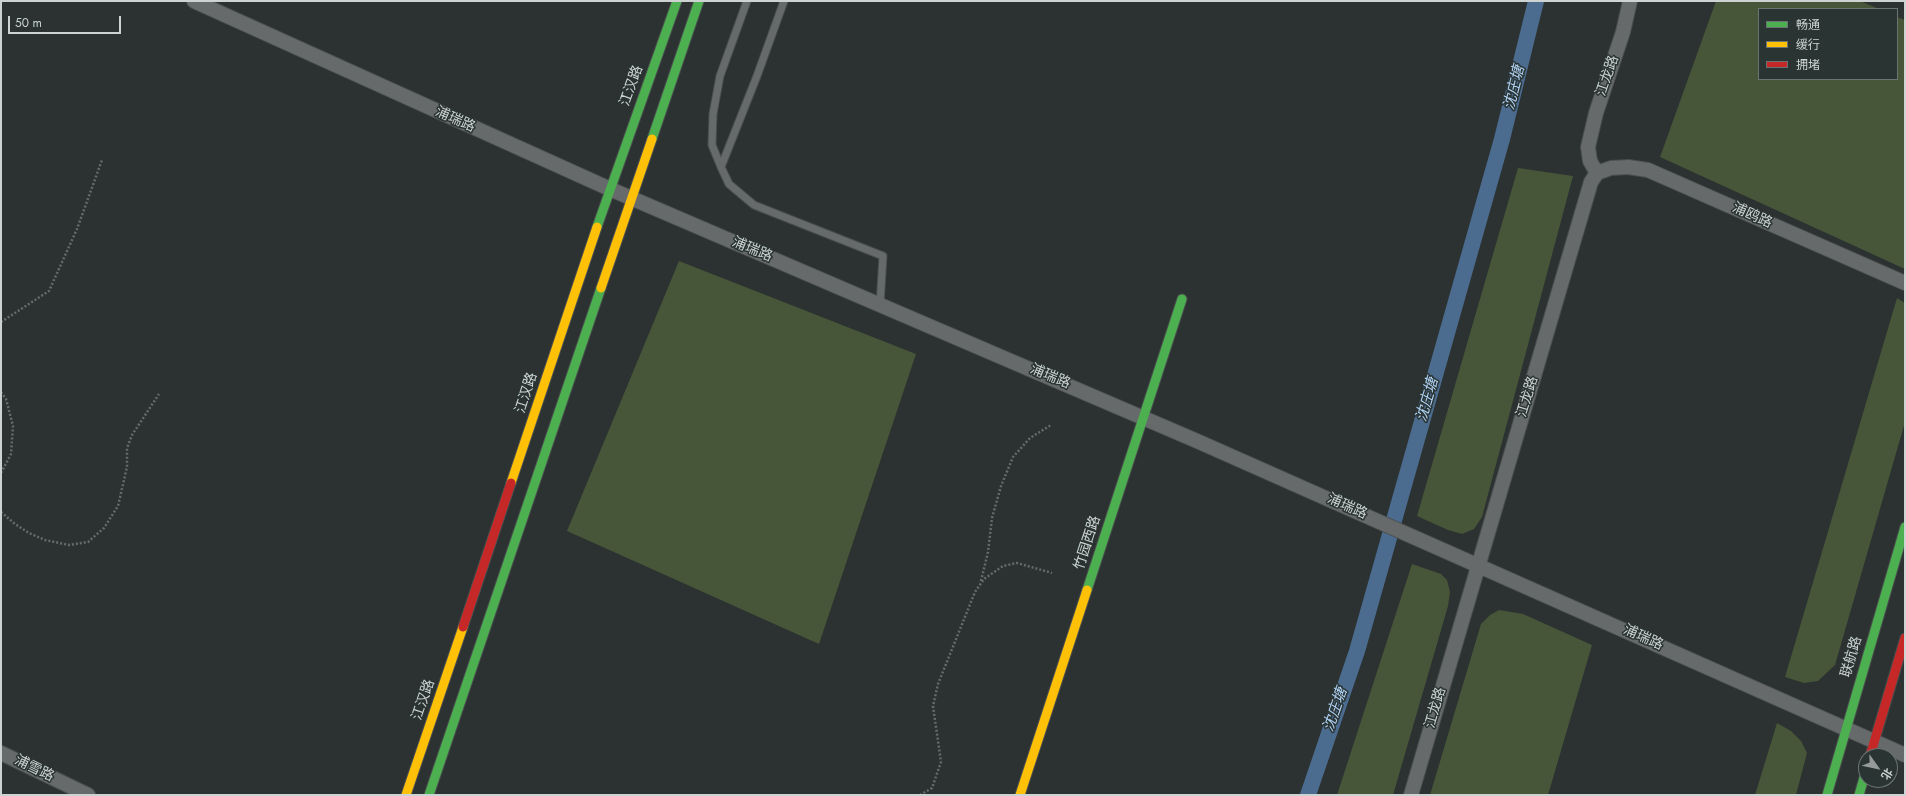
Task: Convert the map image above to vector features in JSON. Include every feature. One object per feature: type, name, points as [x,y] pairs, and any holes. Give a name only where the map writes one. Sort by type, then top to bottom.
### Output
[{"type":"street","name":"浦瑞路","points":[[194,1],[610,189],[1356,511],[1905,755]]},
{"type":"street","name":"江汉路","points":[[406,795],[610,189],[677,1]]},
{"type":"street","points":[[429,795],[699,1]]},
{"type":"street","name":"江龙路","points":[[1411,795],[1591,182],[1596,173],[1590,161],[1589,143],[1596,113],[1623,32],[1630,1]]},
{"type":"street","name":"浦鸥路","points":[[1596,173],[1611,168],[1628,167],[1648,170],[1905,283]]},
{"type":"street","name":"竹园西路","points":[[1020,795],[1182,299]]},
{"type":"street","name":"联航路","points":[[1827,795],[1905,527]]},
{"type":"street","points":[[1873,748],[1905,638]]},
{"type":"street","name":"浦雪路","points":[[1,753],[88,795]]},
{"type":"lane","points":[[747,1],[720,76],[713,114],[712,145],[721,167],[729,184],[754,205],[883,256],[880,305]]},
{"type":"lane","points":[[721,167],[757,76],[784,1]]},
{"type":"path","points":[[1,322],[49,290],[77,229],[102,160]]},
{"type":"path","points":[[1,392],[6,399],[13,426],[11,454],[1,473]]},
{"type":"path","points":[[1,512],[14,524],[29,534],[45,540],[69,545],[88,542],[104,528],[118,506],[127,467],[127,448],[132,435],[159,394]]},
{"type":"path","points":[[920,795],[932,788],[941,762],[933,706],[938,684],[980,585],[988,552],[992,518],[1001,486],[1013,456],[1030,438],[1051,425]]},
{"type":"path","points":[[980,585],[984,579],[1003,566],[1017,563],[1052,573]]},
{"type":"green space","points":[[1716,1],[1860,1],[1877,8],[1758,8],[1758,80],[1898,80],[1898,17],[1905,20],[1905,269],[1660,157]]},
{"type":"green space","points":[[1518,168],[1573,176],[1482,517],[1474,529],[1462,534],[1448,530],[1417,516]]},
{"type":"green space","points":[[679,261],[916,354],[819,644],[567,531]]},
{"type":"green space","points":[[1897,298],[1905,303],[1905,422],[1835,665],[1818,681],[1804,683],[1785,677]]},
{"type":"green space","points":[[1412,564],[1441,574],[1447,580],[1450,592],[1448,606],[1393,795],[1337,795]]},
{"type":"green space","points":[[1499,610],[1523,614],[1592,645],[1548,795],[1430,795],[1481,624],[1490,615]]},
{"type":"green space","points":[[1777,723],[1791,731],[1801,741],[1807,753],[1796,795],[1755,795]]},
{"type":"waterway","name":"沈庄塘","points":[[1308,795],[1357,651],[1502,139],[1536,1]]},
{"type":"traffic: fast","points":[[597,227],[677,1]]},
{"type":"traffic: fast","points":[[652,139],[699,1]]},
{"type":"traffic: fast","points":[[429,795],[601,288]]},
{"type":"traffic: fast","points":[[1087,590],[1182,299]]},
{"type":"traffic: fast","points":[[1827,795],[1905,527]]},
{"type":"traffic: fast","points":[[1859,795],[1861,788]]},
{"type":"traffic: slow","points":[[601,288],[652,139]]},
{"type":"traffic: slow","points":[[511,483],[597,227]]},
{"type":"traffic: slow","points":[[1020,795],[1087,590]]},
{"type":"traffic: slow","points":[[406,795],[463,627]]},
{"type":"traffic: jam","points":[[463,627],[511,483]]},
{"type":"traffic: jam","points":[[1872,748],[1905,638]]}]
